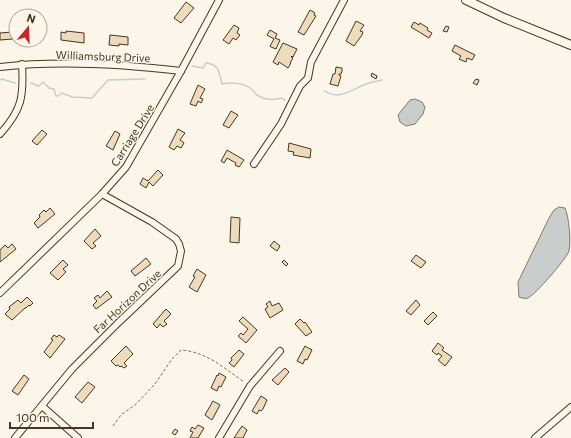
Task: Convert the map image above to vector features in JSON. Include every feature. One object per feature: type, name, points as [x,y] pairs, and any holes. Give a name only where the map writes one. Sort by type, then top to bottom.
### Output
[{"type":"main road","points":[[466,0],[476,2],[571,44]]},
{"type":"street","name":"Carriage Drive","points":[[0,293],[102,194],[126,166],[181,71],[219,0]]},
{"type":"street","points":[[254,164],[283,119],[300,86],[308,78],[311,62],[344,0]]},
{"type":"street","name":"Williamsburg Drive","points":[[0,67],[22,64],[128,65],[181,71]]},
{"type":"street","points":[[0,134],[12,119],[21,104],[23,86],[22,64]]},
{"type":"street","name":"Far Horizon Drive","points":[[15,438],[72,369],[178,266],[181,251],[176,239],[152,222],[102,194]]},
{"type":"street","points":[[218,438],[250,386],[280,351]]},
{"type":"street","points":[[42,406],[78,438]]},
{"type":"street","points":[[535,438],[571,408]]},
{"type":"path","points":[[113,426],[121,415],[136,404],[156,384],[172,359],[181,350],[191,351],[207,356],[250,386]]},
{"type":"shaded area","points":[[415,99],[422,102],[425,107],[423,114],[415,124],[406,126],[400,122],[398,115],[410,100]]},
{"type":"shaded area","points":[[559,207],[565,208],[568,217],[570,235],[569,251],[544,284],[528,298],[519,297],[518,282],[549,218],[554,210]]},
{"type":"building","points":[[186,2],[194,8],[181,23],[174,18]]},
{"type":"building","points":[[310,10],[315,13],[314,15],[316,16],[304,35],[298,32]]},
{"type":"building","points":[[356,21],[364,25],[360,31],[363,32],[362,35],[354,46],[346,41]]},
{"type":"building","points":[[414,22],[419,25],[420,23],[428,28],[427,30],[432,33],[429,38],[411,27]]},
{"type":"building","points":[[234,25],[239,28],[237,33],[240,35],[236,40],[233,38],[229,44],[223,40]]},
{"type":"building","points":[[446,26],[449,27],[447,32],[443,31]]},
{"type":"building","points":[[270,30],[277,34],[275,38],[280,40],[276,49],[270,46],[274,39],[267,35]]},
{"type":"building","points":[[66,31],[84,33],[84,43],[61,40],[61,32],[66,33]]},
{"type":"building","points":[[8,32],[8,39],[0,40],[0,33]]},
{"type":"building","points":[[110,35],[128,37],[128,45],[109,45]]},
{"type":"building","points":[[283,43],[297,49],[293,57],[291,57],[293,58],[288,68],[279,62],[278,65],[273,62]]},
{"type":"building","points":[[455,45],[475,55],[472,60],[467,58],[466,62],[459,59],[461,56],[452,51]]},
{"type":"building","points":[[336,67],[342,68],[341,74],[339,74],[341,76],[338,86],[330,84],[333,74],[335,74]]},
{"type":"building","points":[[372,73],[377,76],[376,79],[371,76]]},
{"type":"building","points":[[476,79],[479,80],[477,85],[473,83]]},
{"type":"building","points":[[198,85],[205,89],[200,98],[203,99],[201,103],[198,101],[196,106],[190,104]]},
{"type":"building","points":[[231,111],[238,115],[229,128],[223,125]]},
{"type":"building","points":[[178,129],[185,133],[180,140],[184,143],[181,148],[177,146],[174,150],[169,147]]},
{"type":"building","points":[[42,130],[47,134],[37,145],[32,141]]},
{"type":"building","points":[[115,131],[120,134],[113,150],[106,146]]},
{"type":"building","points":[[289,143],[311,149],[310,158],[293,155],[294,152],[288,151]]},
{"type":"building","points":[[227,150],[244,160],[239,167],[235,165],[236,163],[227,158],[224,163],[221,161]]},
{"type":"building","points":[[158,170],[163,175],[153,186],[149,182],[146,188],[140,184],[143,178],[148,181]]},
{"type":"building","points":[[50,208],[55,214],[38,228],[34,223],[44,210],[46,212]]},
{"type":"building","points":[[231,217],[240,218],[239,243],[230,242]]},
{"type":"building","points":[[95,229],[101,236],[93,243],[96,246],[92,249],[84,241]]},
{"type":"building","points":[[274,241],[280,246],[277,251],[270,246]]},
{"type":"building","points":[[12,244],[16,249],[0,262],[0,250],[5,245],[8,248]]},
{"type":"building","points":[[416,255],[426,262],[421,268],[411,261]]},
{"type":"building","points":[[146,258],[151,264],[135,276],[131,271]]},
{"type":"building","points":[[63,260],[68,265],[63,269],[66,272],[58,280],[50,273]]},
{"type":"building","points":[[284,260],[288,264],[286,266],[282,262]]},
{"type":"building","points":[[197,269],[206,275],[197,292],[189,287],[195,277],[193,276]]},
{"type":"building","points":[[107,291],[112,297],[96,309],[93,305],[97,301],[94,298],[98,295],[100,298]]},
{"type":"building","points":[[27,297],[33,303],[12,320],[5,314],[10,309],[9,307],[18,300],[21,303]]},
{"type":"building","points":[[416,300],[420,305],[411,315],[406,311]]},
{"type":"building","points":[[270,301],[272,306],[279,303],[283,310],[270,318],[265,309],[268,307],[266,304]]},
{"type":"building","points":[[166,309],[171,314],[164,321],[167,324],[163,327],[160,324],[157,328],[153,324]]},
{"type":"building","points":[[433,312],[437,316],[428,325],[424,321]]},
{"type":"building","points":[[243,317],[257,330],[246,343],[238,336],[241,333],[243,335],[248,329],[239,321]]},
{"type":"building","points":[[300,319],[304,323],[305,322],[312,332],[306,336],[295,324]]},
{"type":"building","points":[[54,335],[57,337],[59,335],[65,339],[50,358],[44,352],[53,340],[51,339]]},
{"type":"building","points":[[438,343],[444,348],[442,350],[452,357],[445,366],[438,360],[442,356],[438,353],[437,355],[432,351]]},
{"type":"building","points":[[126,346],[133,354],[124,363],[127,366],[124,368],[118,365],[116,366],[111,361]]},
{"type":"building","points":[[305,346],[312,350],[307,360],[305,359],[303,364],[297,361]]},
{"type":"building","points":[[239,350],[244,354],[234,367],[229,363],[232,360],[231,358]]},
{"type":"building","points":[[285,368],[289,372],[278,385],[272,380]]},
{"type":"building","points":[[219,373],[226,377],[221,387],[219,386],[217,391],[211,388]]},
{"type":"building","points":[[24,375],[29,379],[18,395],[12,391]]},
{"type":"building","points":[[88,382],[95,387],[82,403],[75,397]]},
{"type":"building","points":[[261,396],[267,400],[263,409],[261,411],[259,410],[257,414],[252,411]]},
{"type":"building","points":[[213,401],[220,405],[212,420],[205,415]]},
{"type":"building","points":[[198,425],[204,428],[198,438],[190,438],[193,432],[190,431],[192,427],[195,429]]},
{"type":"building","points":[[242,426],[247,430],[243,438],[234,438]]},
{"type":"building","points":[[175,429],[178,431],[175,435],[172,433]]},
{"type":"waterway","points":[[192,66],[203,68],[206,63],[214,65],[218,69],[222,84],[240,84],[247,86],[263,98],[269,100],[281,98],[285,100]]},
{"type":"waterway","points":[[0,80],[2,79],[15,83]]},
{"type":"waterway","points":[[31,83],[39,86],[43,82],[49,88],[54,89],[56,96],[62,93],[72,97],[92,98],[108,80],[145,79]]},
{"type":"waterway","points":[[325,91],[335,95],[346,93],[368,83],[382,80]]}]
